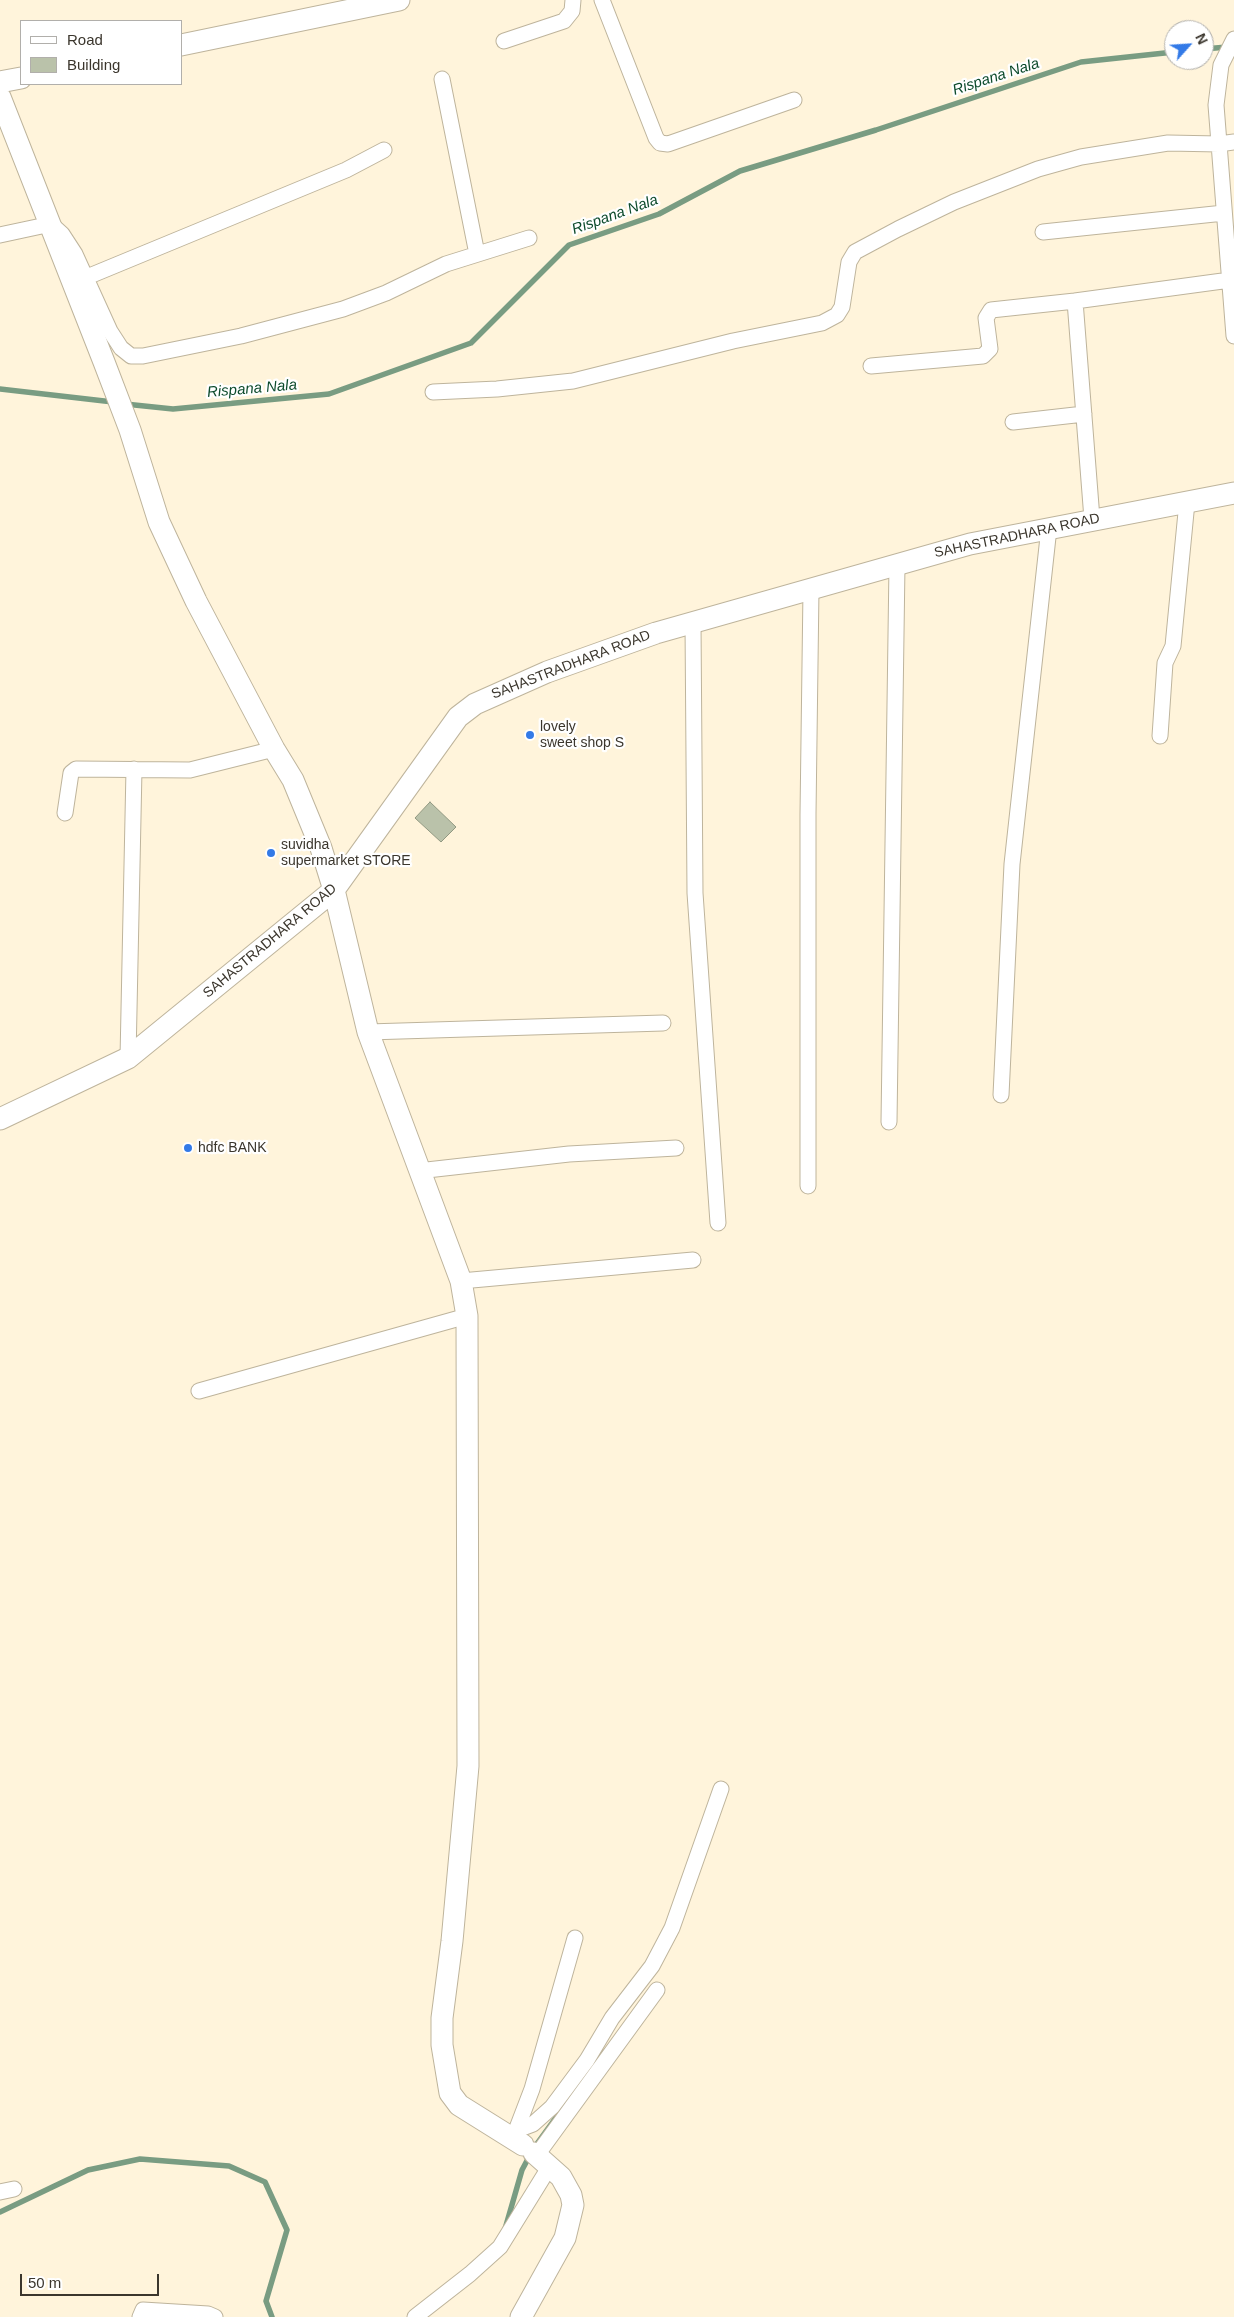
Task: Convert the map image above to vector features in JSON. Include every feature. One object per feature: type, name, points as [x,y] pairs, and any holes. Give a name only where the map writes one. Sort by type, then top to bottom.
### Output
[{"type":"street","points":[[182,45],[399,0]]},
{"type":"street","points":[[504,41],[564,21],[572,11],[573,0]]},
{"type":"street","points":[[602,0],[656,138],[660,143],[668,144],[794,100]]},
{"type":"street","points":[[1234,39],[1220,65],[1216,105],[1227,143],[1224,213],[1230,241],[1230,280],[1234,336]]},
{"type":"street","points":[[0,82],[20,78]]},
{"type":"street","points":[[442,79],[477,254]]},
{"type":"street","points":[[0,97],[4,120],[51,224],[130,430],[159,522],[196,602],[274,749],[285,765],[304,805],[321,848],[334,890],[368,1032],[418,1171],[461,1281],[467,1316],[468,1766],[452,1941],[442,2018],[442,2045],[450,2093],[459,2106],[529,2148],[567,2187],[571,2195],[572,2214],[565,2238],[521,2317]]},
{"type":"street","points":[[432,392],[497,389],[573,381],[733,340],[822,323],[837,315],[842,307],[849,262],[855,252],[898,228],[954,202],[1038,169],[1082,157],[1168,143],[1227,143]]},
{"type":"street","points":[[87,277],[346,170],[384,150]]},
{"type":"street","points":[[1043,232],[1224,213]]},
{"type":"street","points":[[51,224],[68,240],[87,277],[110,331],[121,348],[131,356],[143,356],[241,336],[350,306],[386,293],[446,264],[529,238]]},
{"type":"street","points":[[0,235],[51,224]]},
{"type":"street","points":[[871,366],[983,356],[990,349],[986,318],[991,310],[1075,301],[1230,280]]},
{"type":"street","points":[[1075,301],[1092,519]]},
{"type":"street","points":[[1013,422],[1084,414]]},
{"type":"street","name":"SAHASTRADHARA ROAD","points":[[0,1119],[128,1058],[334,890],[458,717],[475,704],[547,672],[656,633],[970,544],[1234,493]]},
{"type":"street","points":[[1160,736],[1165,663],[1173,646],[1187,502]]},
{"type":"street","points":[[1001,1095],[1012,864],[1049,528]]},
{"type":"street","points":[[889,1122],[897,565]]},
{"type":"street","points":[[808,1186],[808,814],[811,590]]},
{"type":"street","points":[[693,622],[696,893],[718,1223]]},
{"type":"street","points":[[65,813],[72,771],[82,768],[190,770],[274,749]]},
{"type":"street","points":[[128,1058],[134,769]]},
{"type":"street","points":[[368,1032],[663,1022]]},
{"type":"street","points":[[418,1171],[570,1154],[676,1148]]},
{"type":"street","points":[[461,1281],[693,1260]]},
{"type":"street","points":[[199,1390],[467,1316]]},
{"type":"street","points":[[415,2317],[500,2247],[529,2148],[533,2124],[552,2107],[587,2060],[612,2018],[652,1966],[672,1928],[721,1788]]},
{"type":"street","points":[[529,2148],[538,2072],[575,1938]]},
{"type":"street","points":[[529,2148],[658,1990]]},
{"type":"street","points":[[140,2317],[143,2310],[208,2314],[215,2317]]},
{"type":"building","points":[[430,802],[456,827],[441,842],[415,818]]},
{"type":"waterway","name":"Rispana Nala","points":[[1214,48],[1227,47]]},
{"type":"waterway","name":"Rispana Nala","points":[[125,404],[173,409],[329,394],[471,343],[569,245],[659,214],[740,171],[876,130],[1081,62],[1164,53]]},
{"type":"waterway","name":"Rispana Nala","points":[[0,389],[113,402]]},
{"type":"waterway","points":[[536,2145],[560,2112]]},
{"type":"waterway","points":[[505,2229],[522,2170],[530,2155]]},
{"type":"waterway","points":[[0,2212],[88,2170],[140,2159],[229,2166],[265,2182],[287,2230],[266,2301],[272,2317]]},
{"type":"place","name":"lovely sweet shop S","points":[[530,735]]},
{"type":"place","name":"suvidha supermarket STORE","points":[[271,853]]},
{"type":"place","name":"hdfc BANK","points":[[188,1148]]}]
